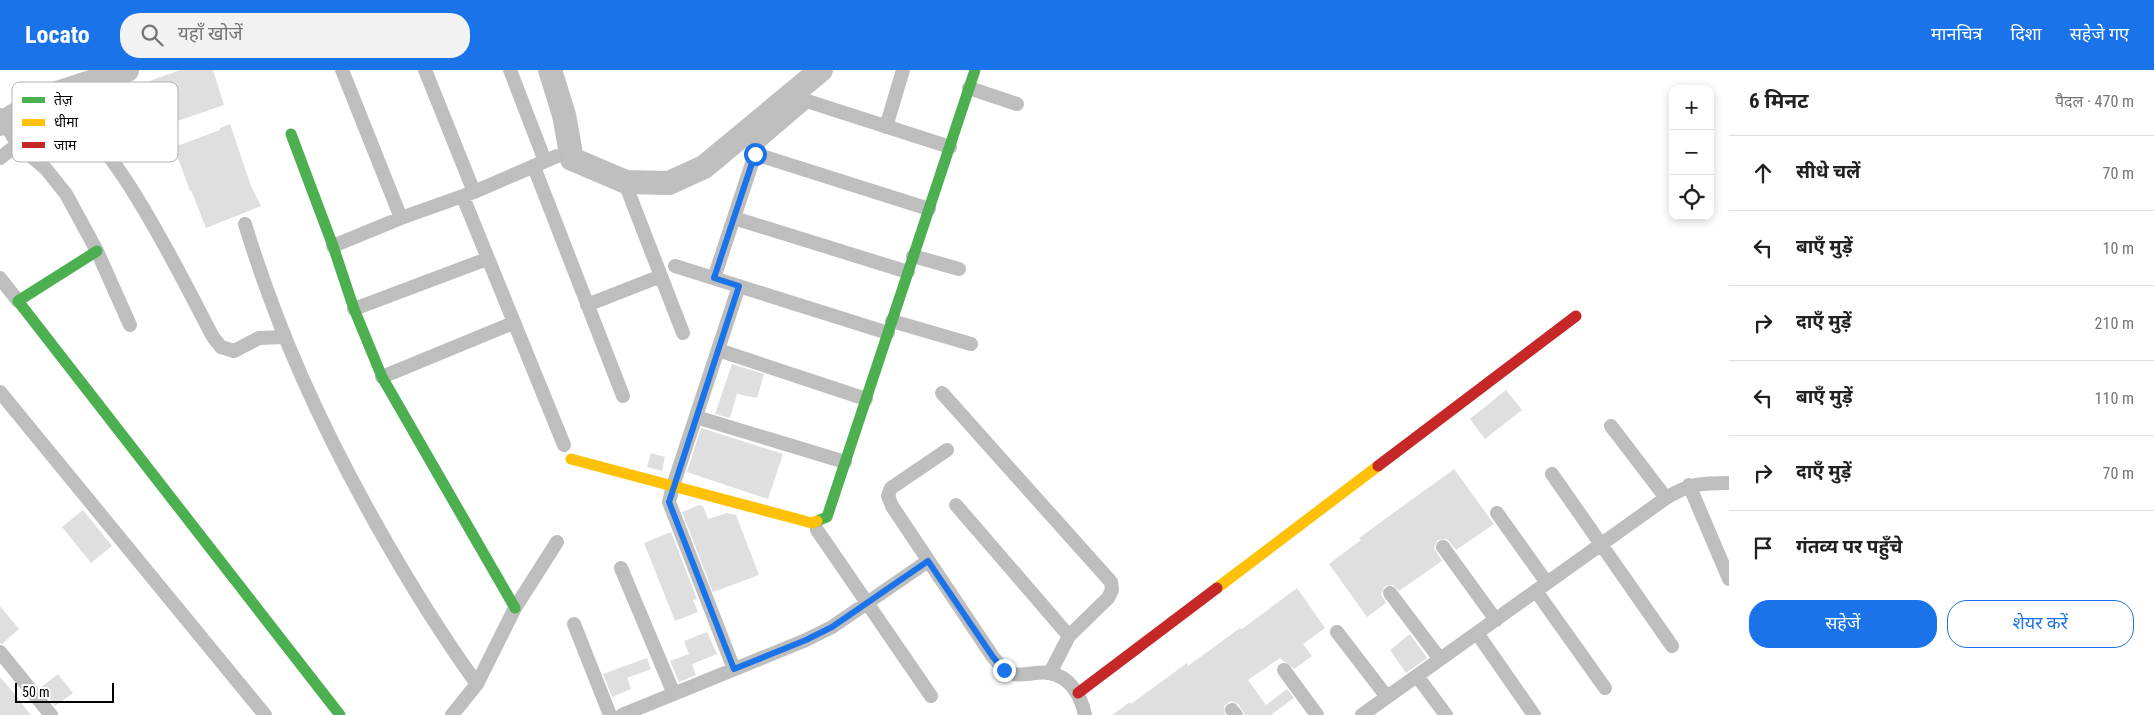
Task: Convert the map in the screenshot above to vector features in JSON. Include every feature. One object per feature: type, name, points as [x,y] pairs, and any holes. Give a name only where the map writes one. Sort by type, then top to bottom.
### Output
[{"type":"street","points":[[342,70],[401,218]]},
{"type":"street","points":[[425,70],[468,194],[487,259],[564,445]]},
{"type":"street","points":[[510,70],[545,161],[587,305],[623,396]]},
{"type":"street","points":[[886,127],[903,70]]},
{"type":"street","points":[[571,459],[812,523],[827,517],[975,70]]},
{"type":"street","points":[[969,88],[1017,104]]},
{"type":"street","points":[[714,278],[759,142],[807,101],[950,147]]},
{"type":"street","points":[[0,115],[12,136]]},
{"type":"street","points":[[291,134],[333,246],[354,309],[382,378],[515,608]]},
{"type":"street","points":[[0,158],[12,149]]},
{"type":"street","points":[[755,154],[929,209]]},
{"type":"street","points":[[333,246],[401,218],[468,194],[545,161]]},
{"type":"street","points":[[38,162],[56,179],[66,194],[97,251],[130,325]]},
{"type":"street","points":[[113,162],[143,209],[213,337],[221,347],[234,352],[259,338],[284,337]]},
{"type":"street","points":[[628,191],[683,333]]},
{"type":"street","points":[[734,218],[908,272]]},
{"type":"street","points":[[244,224],[261,277],[304,384],[359,494],[409,582],[443,636],[478,684]]},
{"type":"street","points":[[10,297],[97,251]]},
{"type":"street","points":[[914,256],[959,269]]},
{"type":"street","points":[[354,309],[487,259]]},
{"type":"street","points":[[675,266],[739,286],[890,327],[971,344]]},
{"type":"street","points":[[587,305],[661,276]]},
{"type":"street","points":[[0,278],[10,297],[340,715]]},
{"type":"street","points":[[734,669],[669,502],[739,286]]},
{"type":"street","points":[[1078,693],[1576,316]]},
{"type":"street","points":[[382,378],[513,324]]},
{"type":"street","points":[[718,350],[866,399]]},
{"type":"street","points":[[0,392],[265,715]]},
{"type":"street","points":[[942,394],[1111,582],[1112,590],[1108,598],[1069,636],[1050,673]]},
{"type":"street","points":[[696,417],[845,462]]},
{"type":"street","points":[[1611,426],[1666,498]]},
{"type":"street","points":[[947,450],[891,488],[888,496],[892,506],[993,657],[1004,670],[1014,674],[1050,673],[1066,680],[1078,693],[1085,715]]},
{"type":"street","points":[[1552,474],[1672,646]]},
{"type":"street","points":[[1364,714],[1666,498],[1689,485],[1729,483]]},
{"type":"street","points":[[1689,485],[1729,579]]},
{"type":"street","points":[[956,504],[1069,636]]},
{"type":"street","points":[[1497,514],[1605,688]]},
{"type":"street","points":[[817,530],[931,696]]},
{"type":"street","points":[[452,715],[478,684],[515,608],[557,542]]},
{"type":"street","points":[[1443,547],[1496,620]]},
{"type":"street","points":[[622,715],[806,640],[832,627],[928,561]]},
{"type":"street","points":[[621,568],[674,694]]},
{"type":"street","points":[[1390,593],[1440,659]]},
{"type":"street","points":[[574,624],[610,715]]},
{"type":"street","points":[[1337,632],[1387,697]]},
{"type":"street","points":[[1477,633],[1534,715]]},
{"type":"street","points":[[0,652],[51,715]]},
{"type":"street","points":[[1284,670],[1317,715]]},
{"type":"street","points":[[1417,676],[1446,715]]},
{"type":"building","points":[[181,70],[213,70],[224,105],[178,121],[178,82],[148,82]]},
{"type":"building","points":[[230,124],[251,186],[261,206],[206,228],[178,158],[178,146],[220,130],[220,128]]},
{"type":"building","points":[[732,364],[764,374],[757,398],[737,394],[730,418],[715,414]]},
{"type":"building","points":[[1506,390],[1522,410],[1485,439],[1470,419]]},
{"type":"building","points":[[701,428],[783,454],[768,499],[687,472]]},
{"type":"building","points":[[651,453],[665,457],[662,471],[647,467]]},
{"type":"building","points":[[1454,469],[1494,524],[1456,550],[1447,539],[1438,540],[1434,548],[1442,561],[1399,591],[1393,585],[1385,586],[1381,594],[1386,603],[1367,617],[1329,564],[1361,540],[1359,538]]},
{"type":"building","points":[[699,505],[703,506],[708,519],[727,513],[736,515],[759,575],[713,592],[682,512]]},
{"type":"building","points":[[83,510],[112,546],[91,563],[62,527]]},
{"type":"building","points":[[671,532],[697,599],[693,600],[698,612],[675,621],[644,543]]},
{"type":"building","points":[[1297,588],[1325,628],[1303,644],[1312,656],[1294,669],[1280,658],[1248,680],[1266,705],[1287,689],[1294,698],[1273,715],[1245,715],[1239,705],[1231,701],[1224,706],[1225,715],[1112,715],[1130,702],[1131,704],[1187,663],[1188,666],[1240,628],[1242,629]]},
{"type":"building","points":[[0,606],[19,629],[2,644],[0,643]]},
{"type":"building","points":[[707,632],[717,654],[692,664],[696,675],[679,682],[670,661],[689,654],[684,641]]},
{"type":"building","points":[[1410,634],[1427,658],[1406,673],[1390,650]]},
{"type":"building","points":[[647,658],[651,669],[627,678],[631,689],[612,697],[603,674]]},
{"type":"building","points":[[58,674],[73,693],[55,706],[40,688]]},
{"type":"building","points":[[0,677],[13,692],[31,715],[0,715]]},
{"type":"waterway","points":[[91,82],[127,70]]},
{"type":"waterway","points":[[550,70],[564,115],[572,159],[626,182],[669,183],[704,167],[821,70]]},
{"type":"waterway","points":[[0,124],[12,117]]},
{"type":"traffic: fast","points":[[817,521],[827,517],[975,70]]},
{"type":"traffic: fast","points":[[291,134],[333,246],[354,309],[382,377],[515,608]]},
{"type":"traffic: fast","points":[[97,251],[18,301],[340,715]]},
{"type":"traffic: slow","points":[[571,459],[812,523],[817,521]]},
{"type":"traffic: slow","points":[[1217,588],[1378,466]]},
{"type":"traffic: jam","points":[[1378,466],[1576,316]]},
{"type":"traffic: jam","points":[[1078,693],[1217,588]]},
{"type":"route","points":[[755,154],[714,278],[739,286],[669,502],[734,669],[806,640],[832,627],[928,561],[993,657],[1004,670]]}]
